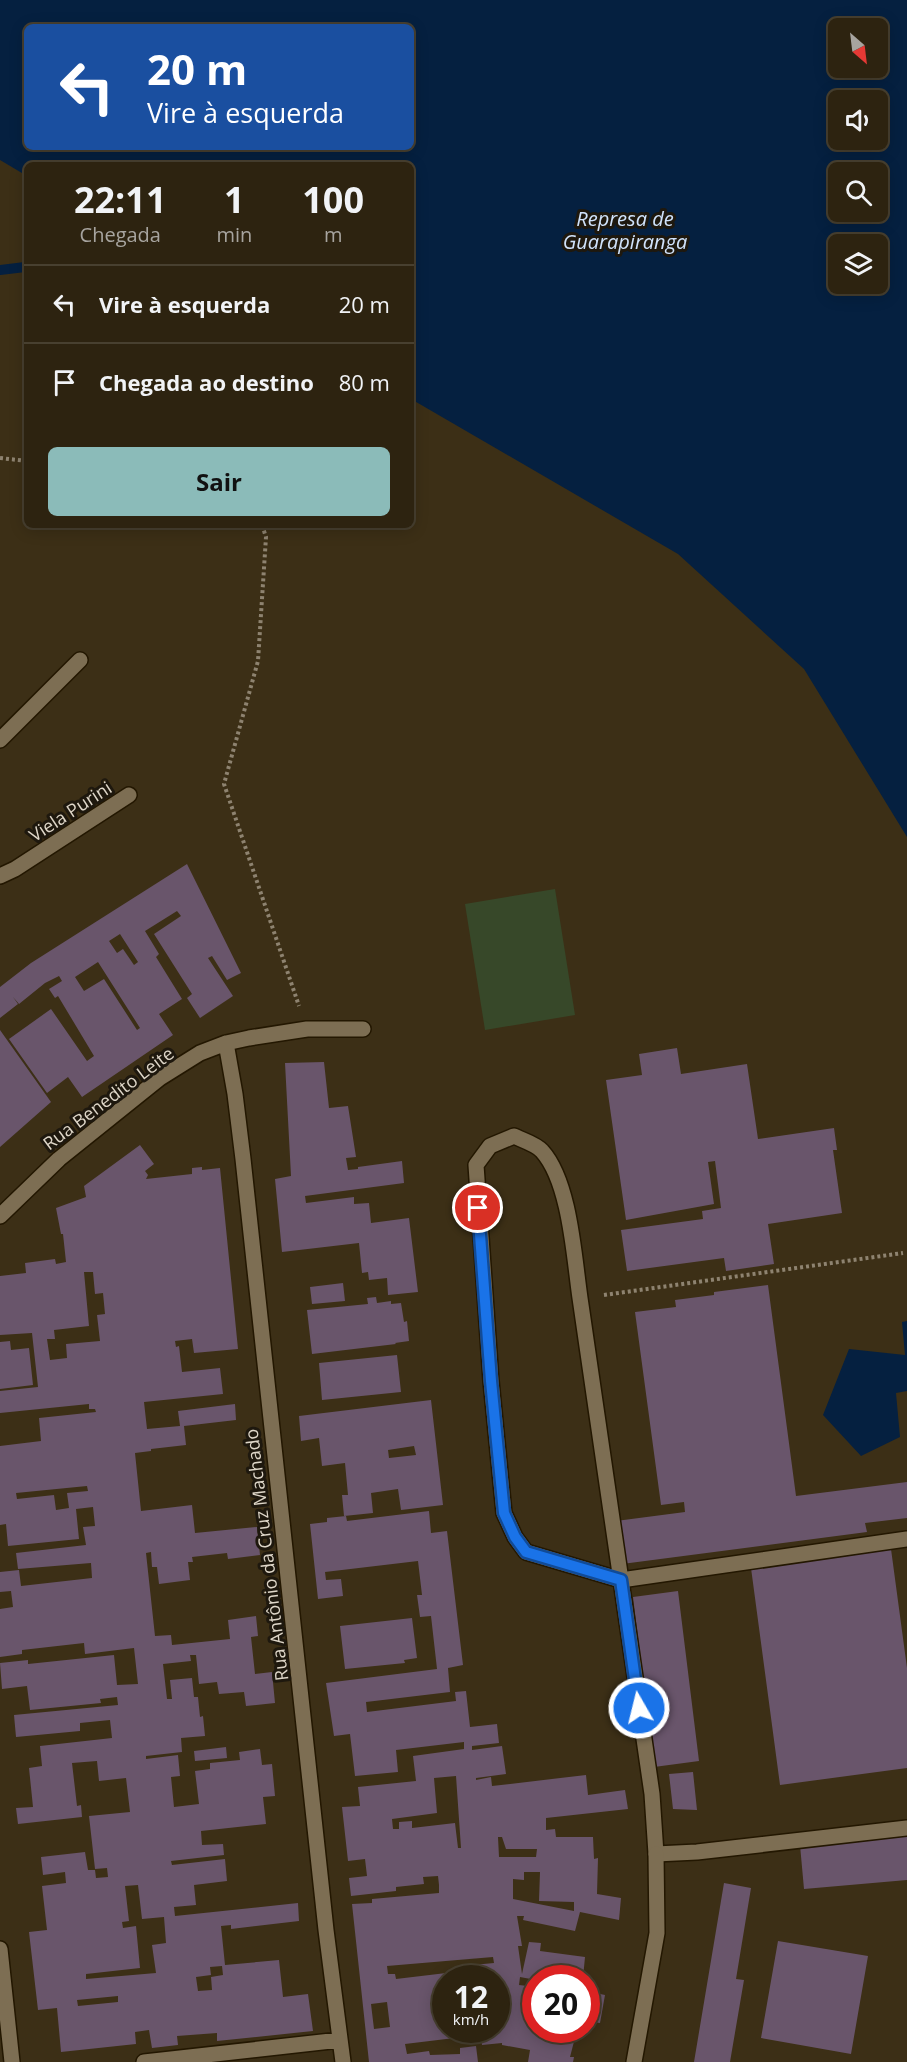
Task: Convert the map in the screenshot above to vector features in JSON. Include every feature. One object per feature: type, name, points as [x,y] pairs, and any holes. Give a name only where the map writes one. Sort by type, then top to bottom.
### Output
[{"type":"street","points":[[0,740],[80,660]]},
{"type":"street","name":"Viela Purini","points":[[0,876],[22,865],[129,795]]},
{"type":"street","name":"Rua Benedito Leite","points":[[0,1216],[58,1159],[160,1078],[200,1053],[226,1043],[307,1029],[363,1029]]},
{"type":"street","name":"Rua Antônio da Cruz Machado","points":[[226,1043],[243,1159],[326,1930],[343,2062]]},
{"type":"street","points":[[634,2062],[657,1933],[656,1854],[651,1794],[621,1580],[567,1209],[555,1169],[541,1149],[514,1136],[490,1146],[476,1165],[491,1381],[504,1513],[515,1537],[526,1552],[621,1580],[907,1539]]},
{"type":"street","points":[[656,1854],[697,1852],[907,1828]]},
{"type":"street","points":[[0,1949],[12,2062]]},
{"type":"street","points":[[144,2062],[340,2040]]},
{"type":"path","points":[[0,458],[24,461]]},
{"type":"path","points":[[263,528],[266,537],[258,661],[224,784],[307,1029]]},
{"type":"path","points":[[580,1298],[903,1253]]},
{"type":"green space","points":[[555,889],[575,1015],[485,1030],[465,904]]},
{"type":"water","name":"Represa de Guarapiranga","points":[[0,0],[907,0],[907,837],[804,669],[678,554],[414,401],[414,162],[24,162],[24,174],[0,160]]},
{"type":"water","points":[[907,1321],[907,1391],[896,1393],[900,1437],[861,1456],[823,1415],[849,1349],[905,1355],[902,1322]]},
{"type":"building","points":[[187,864],[241,973],[227,980],[212,956],[208,958],[233,996],[200,1018],[187,998],[192,994],[154,934],[181,916],[177,911],[145,931],[159,954],[156,957],[182,999],[159,1014],[173,1035],[82,1097],[68,1077],[47,1093],[9,1039],[51,1009],[87,1061],[94,1056],[58,996],[55,998],[49,989],[62,981],[59,976],[45,983],[19,1004],[13,997],[18,1004],[0,1018],[0,987],[31,963]],"holes":[[[120,934],[138,962],[134,965],[123,949],[117,953],[109,941]],[[98,962],[140,1028],[137,1030],[104,979],[84,991],[75,977]]]},
{"type":"building","points":[[0,1030],[51,1102],[0,1147]]},
{"type":"building","points":[[677,1048],[681,1074],[747,1064],[758,1139],[834,1128],[837,1150],[833,1150],[842,1213],[768,1224],[774,1264],[726,1271],[724,1258],[627,1271],[621,1230],[703,1219],[702,1211],[721,1208],[715,1161],[708,1162],[714,1204],[626,1220],[606,1080],[642,1075],[639,1054]]},
{"type":"building","points":[[324,1062],[329,1108],[348,1106],[356,1157],[346,1158],[348,1170],[402,1161],[404,1183],[305,1196],[306,1203],[354,1197],[354,1204],[369,1203],[371,1223],[409,1218],[418,1292],[388,1295],[387,1278],[369,1280],[368,1272],[362,1273],[359,1243],[282,1252],[275,1179],[291,1176],[285,1063]]},
{"type":"building","points":[[140,1145],[154,1164],[145,1171],[148,1175],[146,1179],[192,1174],[192,1168],[202,1167],[202,1170],[220,1168],[238,1349],[194,1353],[192,1339],[175,1341],[176,1347],[179,1346],[182,1372],[220,1368],[223,1394],[144,1402],[147,1429],[180,1426],[178,1411],[235,1404],[236,1420],[184,1426],[186,1445],[135,1453],[141,1511],[192,1505],[195,1533],[257,1527],[260,1555],[228,1559],[227,1553],[192,1557],[193,1562],[188,1562],[190,1580],[159,1584],[157,1567],[152,1567],[151,1552],[146,1553],[155,1636],[171,1635],[172,1645],[230,1639],[228,1620],[256,1616],[258,1636],[251,1637],[255,1674],[272,1672],[275,1703],[246,1706],[244,1692],[219,1694],[217,1682],[199,1684],[196,1655],[190,1655],[191,1661],[163,1664],[167,1699],[172,1699],[170,1680],[192,1678],[194,1697],[198,1697],[200,1717],[203,1716],[205,1736],[181,1738],[182,1752],[146,1756],[146,1759],[178,1755],[180,1776],[171,1777],[174,1807],[199,1804],[195,1771],[210,1769],[210,1763],[240,1760],[239,1752],[260,1749],[262,1765],[272,1764],[275,1796],[263,1797],[266,1824],[201,1831],[202,1845],[223,1844],[224,1855],[171,1861],[172,1865],[225,1859],[227,1881],[194,1885],[196,1905],[174,1907],[175,1916],[298,1903],[299,1921],[231,1929],[231,1925],[221,1926],[225,1965],[279,1960],[283,1997],[308,1994],[313,2031],[217,2041],[217,2033],[177,2036],[178,2045],[152,2048],[149,2030],[135,2032],[136,2044],[61,2052],[57,2008],[38,2010],[29,1932],[47,1930],[42,1886],[66,1883],[65,1872],[43,1875],[41,1857],[85,1852],[88,1870],[95,1870],[96,1878],[108,1877],[107,1868],[95,1869],[89,1816],[130,1812],[126,1778],[99,1781],[97,1761],[72,1763],[77,1806],[81,1805],[82,1817],[18,1824],[16,1808],[33,1807],[29,1768],[42,1766],[40,1746],[112,1738],[110,1720],[80,1723],[80,1731],[16,1737],[14,1715],[118,1705],[117,1697],[100,1699],[101,1703],[30,1710],[27,1686],[2,1689],[0,1663],[28,1660],[28,1664],[114,1655],[117,1685],[138,1684],[134,1648],[85,1654],[84,1643],[22,1650],[22,1654],[0,1657],[0,1609],[13,1607],[11,1591],[0,1592],[0,1572],[19,1570],[21,1586],[92,1578],[91,1563],[18,1569],[16,1553],[86,1545],[83,1527],[95,1526],[93,1507],[76,1509],[79,1539],[8,1546],[6,1524],[0,1525],[0,1446],[41,1441],[39,1418],[96,1412],[95,1409],[89,1409],[89,1404],[0,1413],[0,1391],[38,1387],[32,1333],[0,1335],[0,1276],[26,1273],[25,1263],[55,1259],[56,1264],[66,1262],[63,1234],[61,1234],[56,1208],[86,1197],[84,1186]],"holes":[[[84,1272],[93,1272],[95,1294],[103,1293],[105,1314],[97,1315],[100,1341],[66,1344],[67,1358],[50,1360],[47,1339],[55,1339],[54,1330],[89,1326]],[[87,1486],[88,1491],[67,1493],[69,1508],[56,1510],[54,1495],[17,1499],[16,1493]],[[138,1885],[142,1919],[164,1917],[166,1943],[152,1945],[156,1973],[86,1979],[86,1974],[140,1968],[136,1926],[123,1928],[122,1922],[129,1921],[125,1886]],[[222,1966],[223,1975],[211,1977],[212,1990],[198,1991],[196,1977],[211,1975],[210,1967]],[[118,1996],[118,2002],[78,2006],[77,2000]]]},
{"type":"building","points":[[343,1283],[345,1301],[312,1304],[310,1287]]},
{"type":"building","points":[[768,1285],[796,1496],[907,1482],[907,1518],[865,1523],[867,1532],[622,1564],[616,1521],[685,1512],[684,1502],[661,1505],[635,1312],[676,1307],[675,1300],[714,1295],[714,1292]]},
{"type":"building","points":[[376,1297],[377,1303],[391,1301],[391,1304],[401,1303],[404,1322],[407,1321],[409,1341],[312,1354],[307,1310],[368,1304],[367,1298]]},
{"type":"building","points":[[10,1341],[11,1350],[29,1348],[33,1385],[0,1389],[0,1342]]},
{"type":"building","points":[[397,1355],[401,1392],[322,1400],[319,1363]]},
{"type":"building","points":[[431,1400],[443,1505],[401,1510],[398,1489],[371,1493],[373,1513],[344,1516],[342,1495],[348,1495],[345,1463],[322,1466],[319,1438],[301,1441],[299,1416]],"holes":[[[414,1446],[416,1455],[389,1458],[388,1450]]]},
{"type":"building","points":[[429,1511],[431,1533],[447,1531],[463,1665],[448,1668],[450,1692],[366,1702],[367,1712],[456,1701],[455,1692],[466,1691],[470,1727],[497,1724],[499,1743],[472,1746],[472,1750],[502,1746],[506,1774],[476,1778],[476,1780],[491,1777],[492,1786],[586,1775],[588,1795],[625,1790],[628,1809],[546,1818],[546,1830],[555,1829],[556,1837],[593,1837],[594,1859],[598,1858],[597,1894],[621,1898],[619,1920],[580,1912],[575,1931],[523,1920],[524,1916],[517,1916],[522,1946],[518,1946],[522,1974],[519,1985],[522,1985],[522,2043],[574,2043],[570,2057],[574,2057],[573,2062],[528,2062],[530,2050],[502,2045],[502,2043],[510,2043],[510,1965],[473,1965],[494,1963],[493,1957],[387,1966],[388,1974],[395,1974],[396,1979],[432,1975],[432,2041],[405,2044],[407,2054],[429,2051],[430,2055],[460,2054],[460,2048],[476,2046],[478,2062],[369,2062],[352,1904],[372,1903],[372,1899],[439,1893],[439,1885],[438,1876],[423,1877],[424,1884],[396,1887],[396,1891],[351,1896],[349,1878],[367,1876],[365,1859],[348,1861],[342,1807],[360,1806],[358,1787],[416,1781],[413,1756],[464,1749],[464,1742],[396,1750],[398,1772],[355,1776],[350,1734],[334,1736],[326,1683],[437,1669],[431,1616],[420,1617],[417,1595],[422,1595],[418,1561],[325,1572],[326,1580],[341,1579],[343,1596],[318,1599],[310,1524],[327,1522],[327,1518],[346,1516],[347,1521]],"holes":[[[456,1776],[461,1848],[458,1848],[455,1823],[412,1828],[412,1821],[399,1822],[399,1829],[393,1829],[392,1819],[437,1813],[434,1778]],[[498,1837],[502,1837],[506,1849],[537,1849],[536,1857],[499,1857]],[[524,1872],[540,1872],[539,1901],[574,1902],[574,1911],[513,1899],[513,1879],[524,1880]],[[387,2002],[390,2027],[374,2029],[371,2004]]]},
{"type":"building","points":[[891,1549],[907,1668],[907,1768],[780,1785],[751,1568]]},
{"type":"building","points":[[678,1591],[699,1761],[654,1767],[633,1597]]},
{"type":"building","points":[[412,1618],[417,1658],[404,1660],[405,1663],[345,1669],[340,1626]]},
{"type":"building","points":[[226,1747],[227,1758],[195,1761],[194,1751]]},
{"type":"building","points":[[693,1772],[697,1810],[673,1809],[669,1774]]},
{"type":"building","points":[[907,1835],[907,1880],[804,1889],[800,1845]]},
{"type":"building","points":[[724,1883],[751,1888],[736,1979],[744,1980],[730,2062],[694,2062]]},
{"type":"building","points":[[778,1941],[868,1956],[851,2054],[761,2038]]},
{"type":"building","points":[[529,1942],[541,1943],[540,1951],[585,1957],[584,1965],[524,1965]]},
{"type":"building","points":[[600,1994],[605,1995],[600,2023]]},
{"type":"waterway","points":[[0,270],[24,267]]},
{"type":"route","points":[[478,1208],[504,1513],[515,1537],[526,1552],[621,1580],[639,1708]]}]
